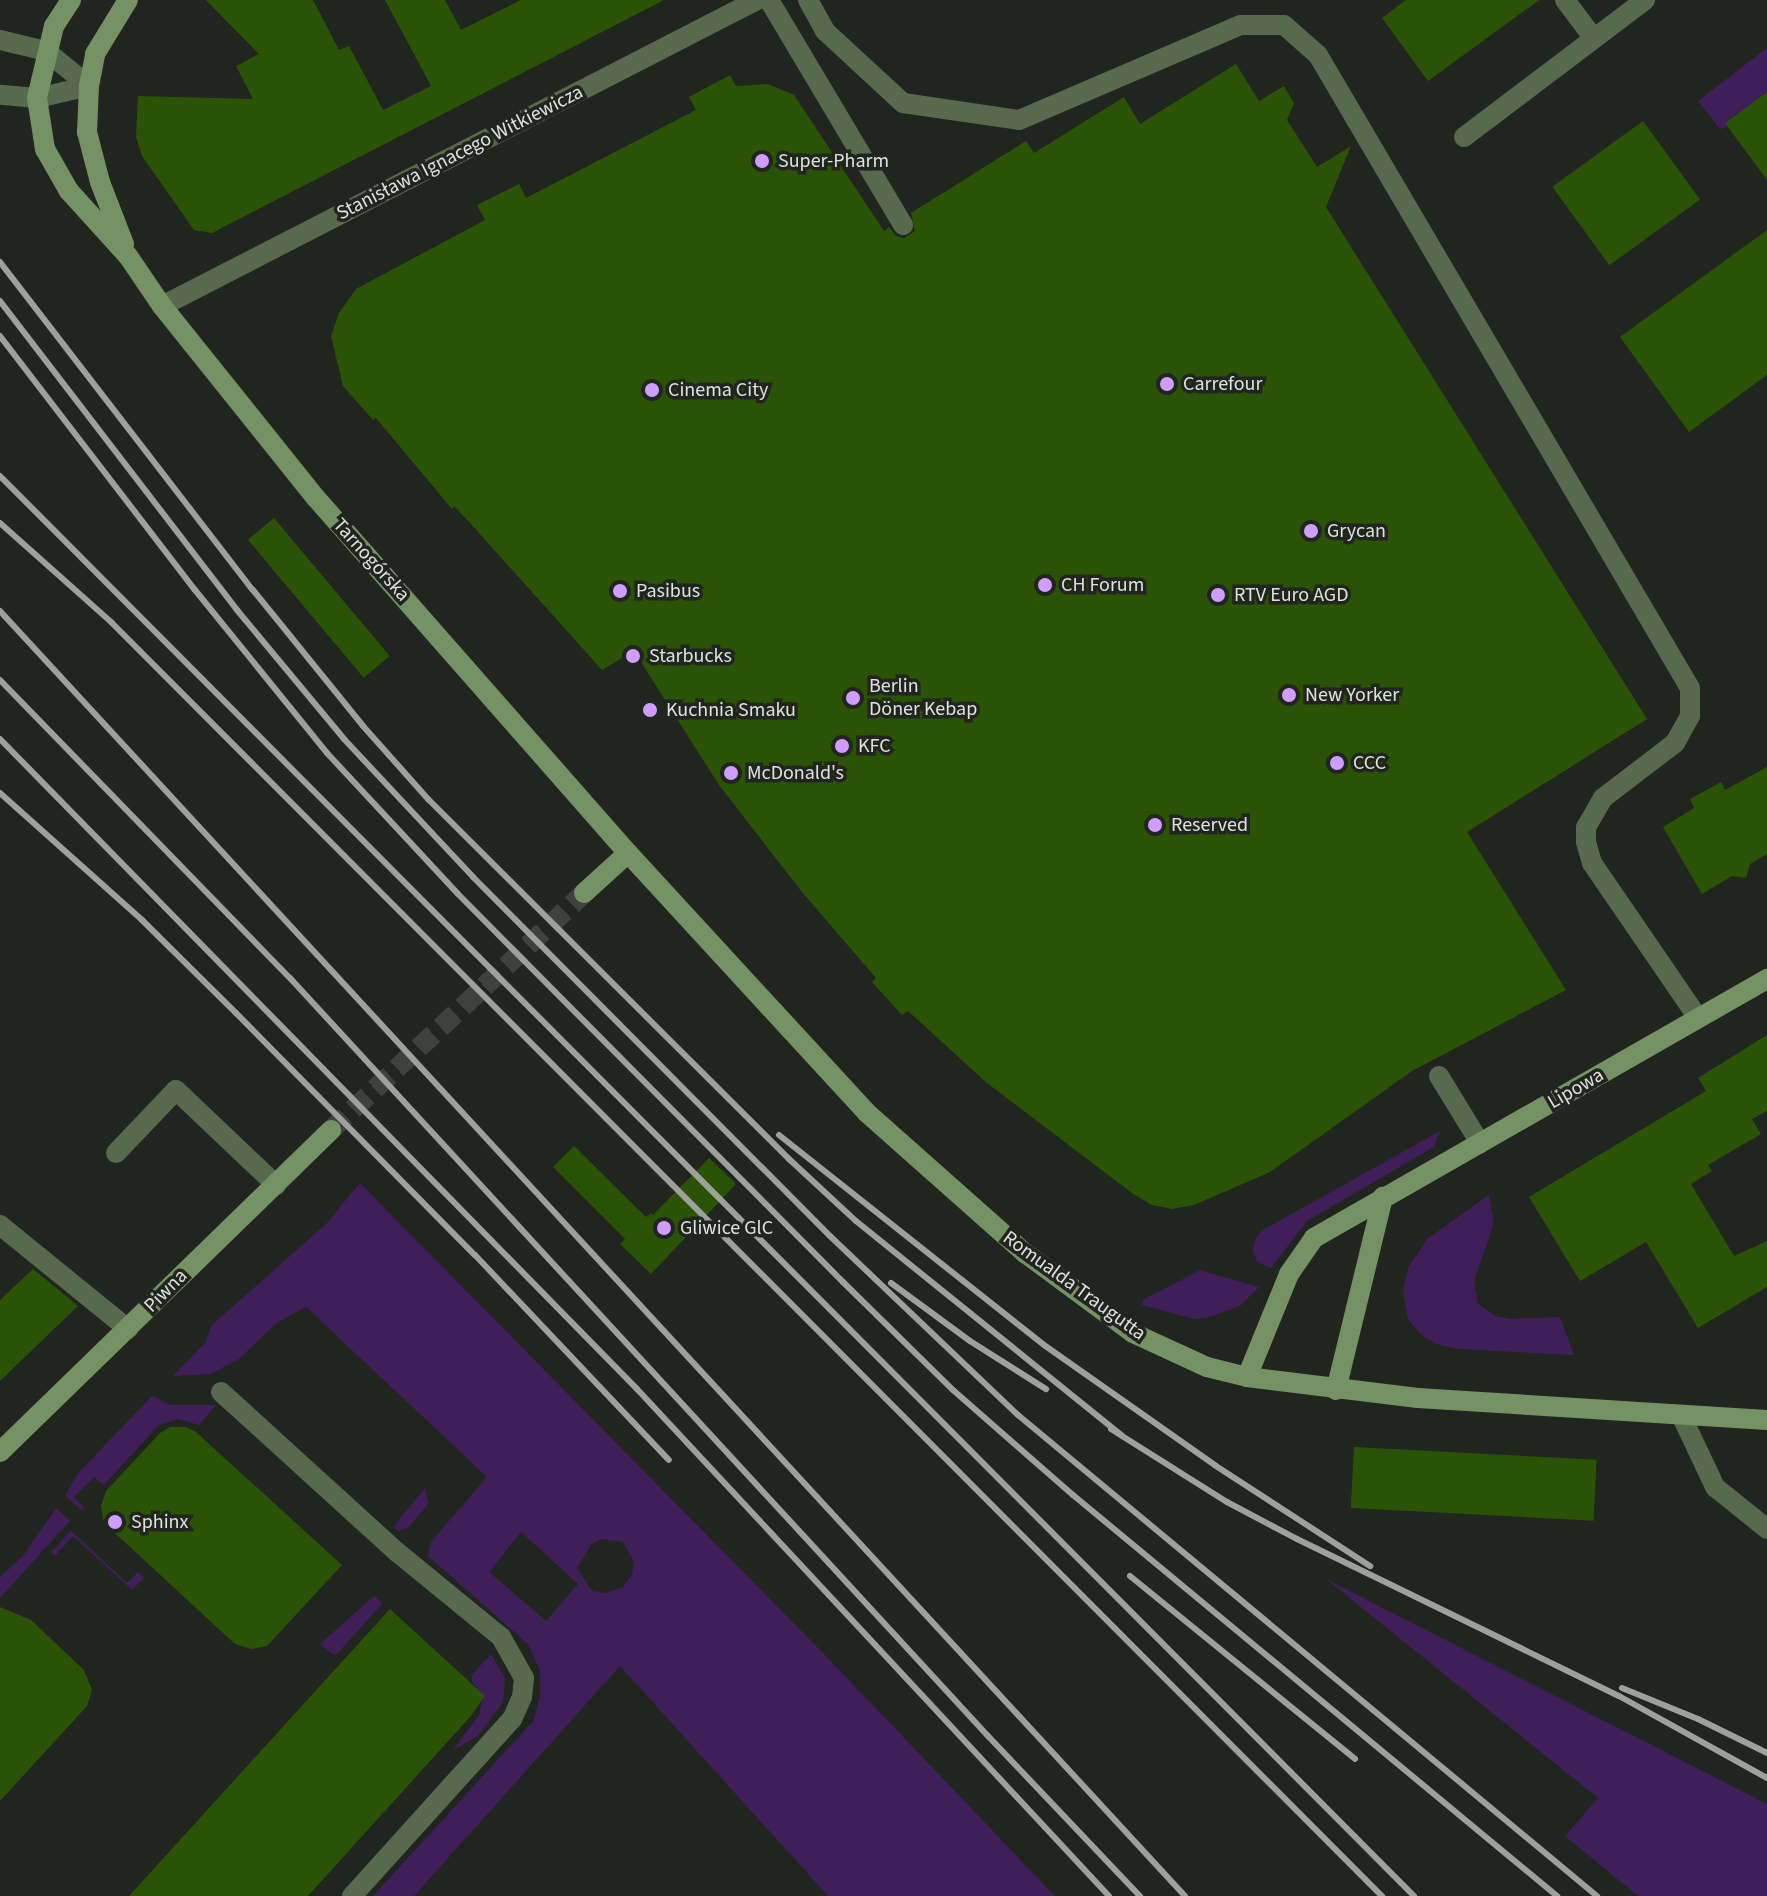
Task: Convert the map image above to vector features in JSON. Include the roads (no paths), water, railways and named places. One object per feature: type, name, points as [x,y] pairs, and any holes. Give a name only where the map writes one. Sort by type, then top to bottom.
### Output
[{"type":"main road","name":"Tarnogórska","points":[[71,0],[54,26],[37,98],[45,149],[69,191],[128,256],[162,306],[316,498],[628,853]]},
{"type":"main road","name":"Tarnogórska","points":[[128,0],[95,54],[89,86],[87,132],[92,156],[128,256]]},
{"type":"main road","points":[[584,893],[628,853]]},
{"type":"main road","name":"Romualda Traugutta","points":[[628,853],[866,1112],[1025,1253],[1133,1333],[1207,1367],[1247,1377],[1336,1390],[1438,1400],[1767,1420]]},
{"type":"main road","name":"Lipowa","points":[[1247,1377],[1289,1274],[1314,1238],[1767,979]]},
{"type":"main road","name":"Piwna","points":[[0,1452],[331,1130]]},
{"type":"main road","points":[[1336,1390],[1383,1197]]},
{"type":"street","name":"Stanisława Ignacego Witkiewicza","points":[[162,306],[757,0]]},
{"type":"street","points":[[769,0],[903,225]]},
{"type":"street","points":[[808,0],[825,31],[903,103],[1019,120],[1241,25],[1284,25],[1318,55],[1690,688],[1690,716],[1675,743],[1603,798],[1589,819],[1586,842],[1592,863],[1698,1018]]},
{"type":"street","points":[[1565,0],[1592,36]]},
{"type":"street","points":[[1464,137],[1592,36],[1645,0]]},
{"type":"street","points":[[0,40],[46,51],[89,86]]},
{"type":"street","points":[[0,95],[37,98],[89,86]]},
{"type":"street","points":[[1439,1076],[1480,1143]]},
{"type":"street","points":[[116,1153],[176,1090],[276,1185]]},
{"type":"street","points":[[0,1225],[128,1329]]},
{"type":"street","points":[[221,1392],[397,1552],[501,1637],[524,1678],[522,1697],[512,1719],[352,1896]]},
{"type":"street","points":[[1681,1415],[1715,1487],[1767,1529]]},
{"type":"tunnel","points":[[331,1130],[584,893]]},
{"type":"railway","points":[[0,262],[253,590],[363,726],[428,799],[789,1159],[856,1221],[1121,1435]]},
{"type":"railway","points":[[0,301],[237,610],[344,739],[473,877],[830,1236],[1018,1415],[1597,1896]]},
{"type":"railway","points":[[0,336],[195,590],[327,753],[458,894],[843,1282],[953,1390],[1073,1495],[1557,1896]]},
{"type":"railway","points":[[0,476],[1414,1896]]},
{"type":"railway","points":[[0,523],[111,622],[1382,1896]]},
{"type":"railway","points":[[0,611],[1185,1896]]},
{"type":"railway","points":[[0,680],[290,978],[988,1736],[1140,1896]]},
{"type":"railway","points":[[0,739],[637,1389],[1109,1896]]},
{"type":"railway","points":[[0,793],[142,920],[236,1013],[475,1255],[669,1460]]},
{"type":"railway","points":[[779,1135],[1044,1345],[1216,1466],[1370,1566]]},
{"type":"railway","points":[[891,1283],[970,1341],[1046,1389]]},
{"type":"railway","points":[[1111,1429],[1227,1502],[1619,1696],[1767,1778]]},
{"type":"railway","points":[[1130,1576],[1355,1759]]},
{"type":"railway","points":[[1622,1688],[1698,1719],[1767,1753]]},
{"type":"place","name":"Super-Pharm","points":[[762,161]]},
{"type":"place","name":"Carrefour","points":[[1167,384]]},
{"type":"place","name":"Cinema City","points":[[652,390]]},
{"type":"place","name":"Grycan","points":[[1311,531]]},
{"type":"place","name":"CH Forum","points":[[1045,585]]},
{"type":"place","name":"Pasibus","points":[[620,591]]},
{"type":"place","name":"RTV Euro AGD","points":[[1218,595]]},
{"type":"place","name":"Starbucks","points":[[633,656]]},
{"type":"place","name":"New Yorker","points":[[1289,695]]},
{"type":"place","name":"Berlin Döner Kebap","points":[[853,698]]},
{"type":"place","name":"Kuchnia Smaku","points":[[650,710]]},
{"type":"place","name":"KFC","points":[[842,746]]},
{"type":"place","name":"CCC","points":[[1337,763]]},
{"type":"place","name":"McDonald's","points":[[731,773]]},
{"type":"place","name":"Reserved","points":[[1155,825]]},
{"type":"place","name":"Gliwice GlC","points":[[664,1228]]},
{"type":"place","name":"Sphinx","points":[[115,1522]]}]
